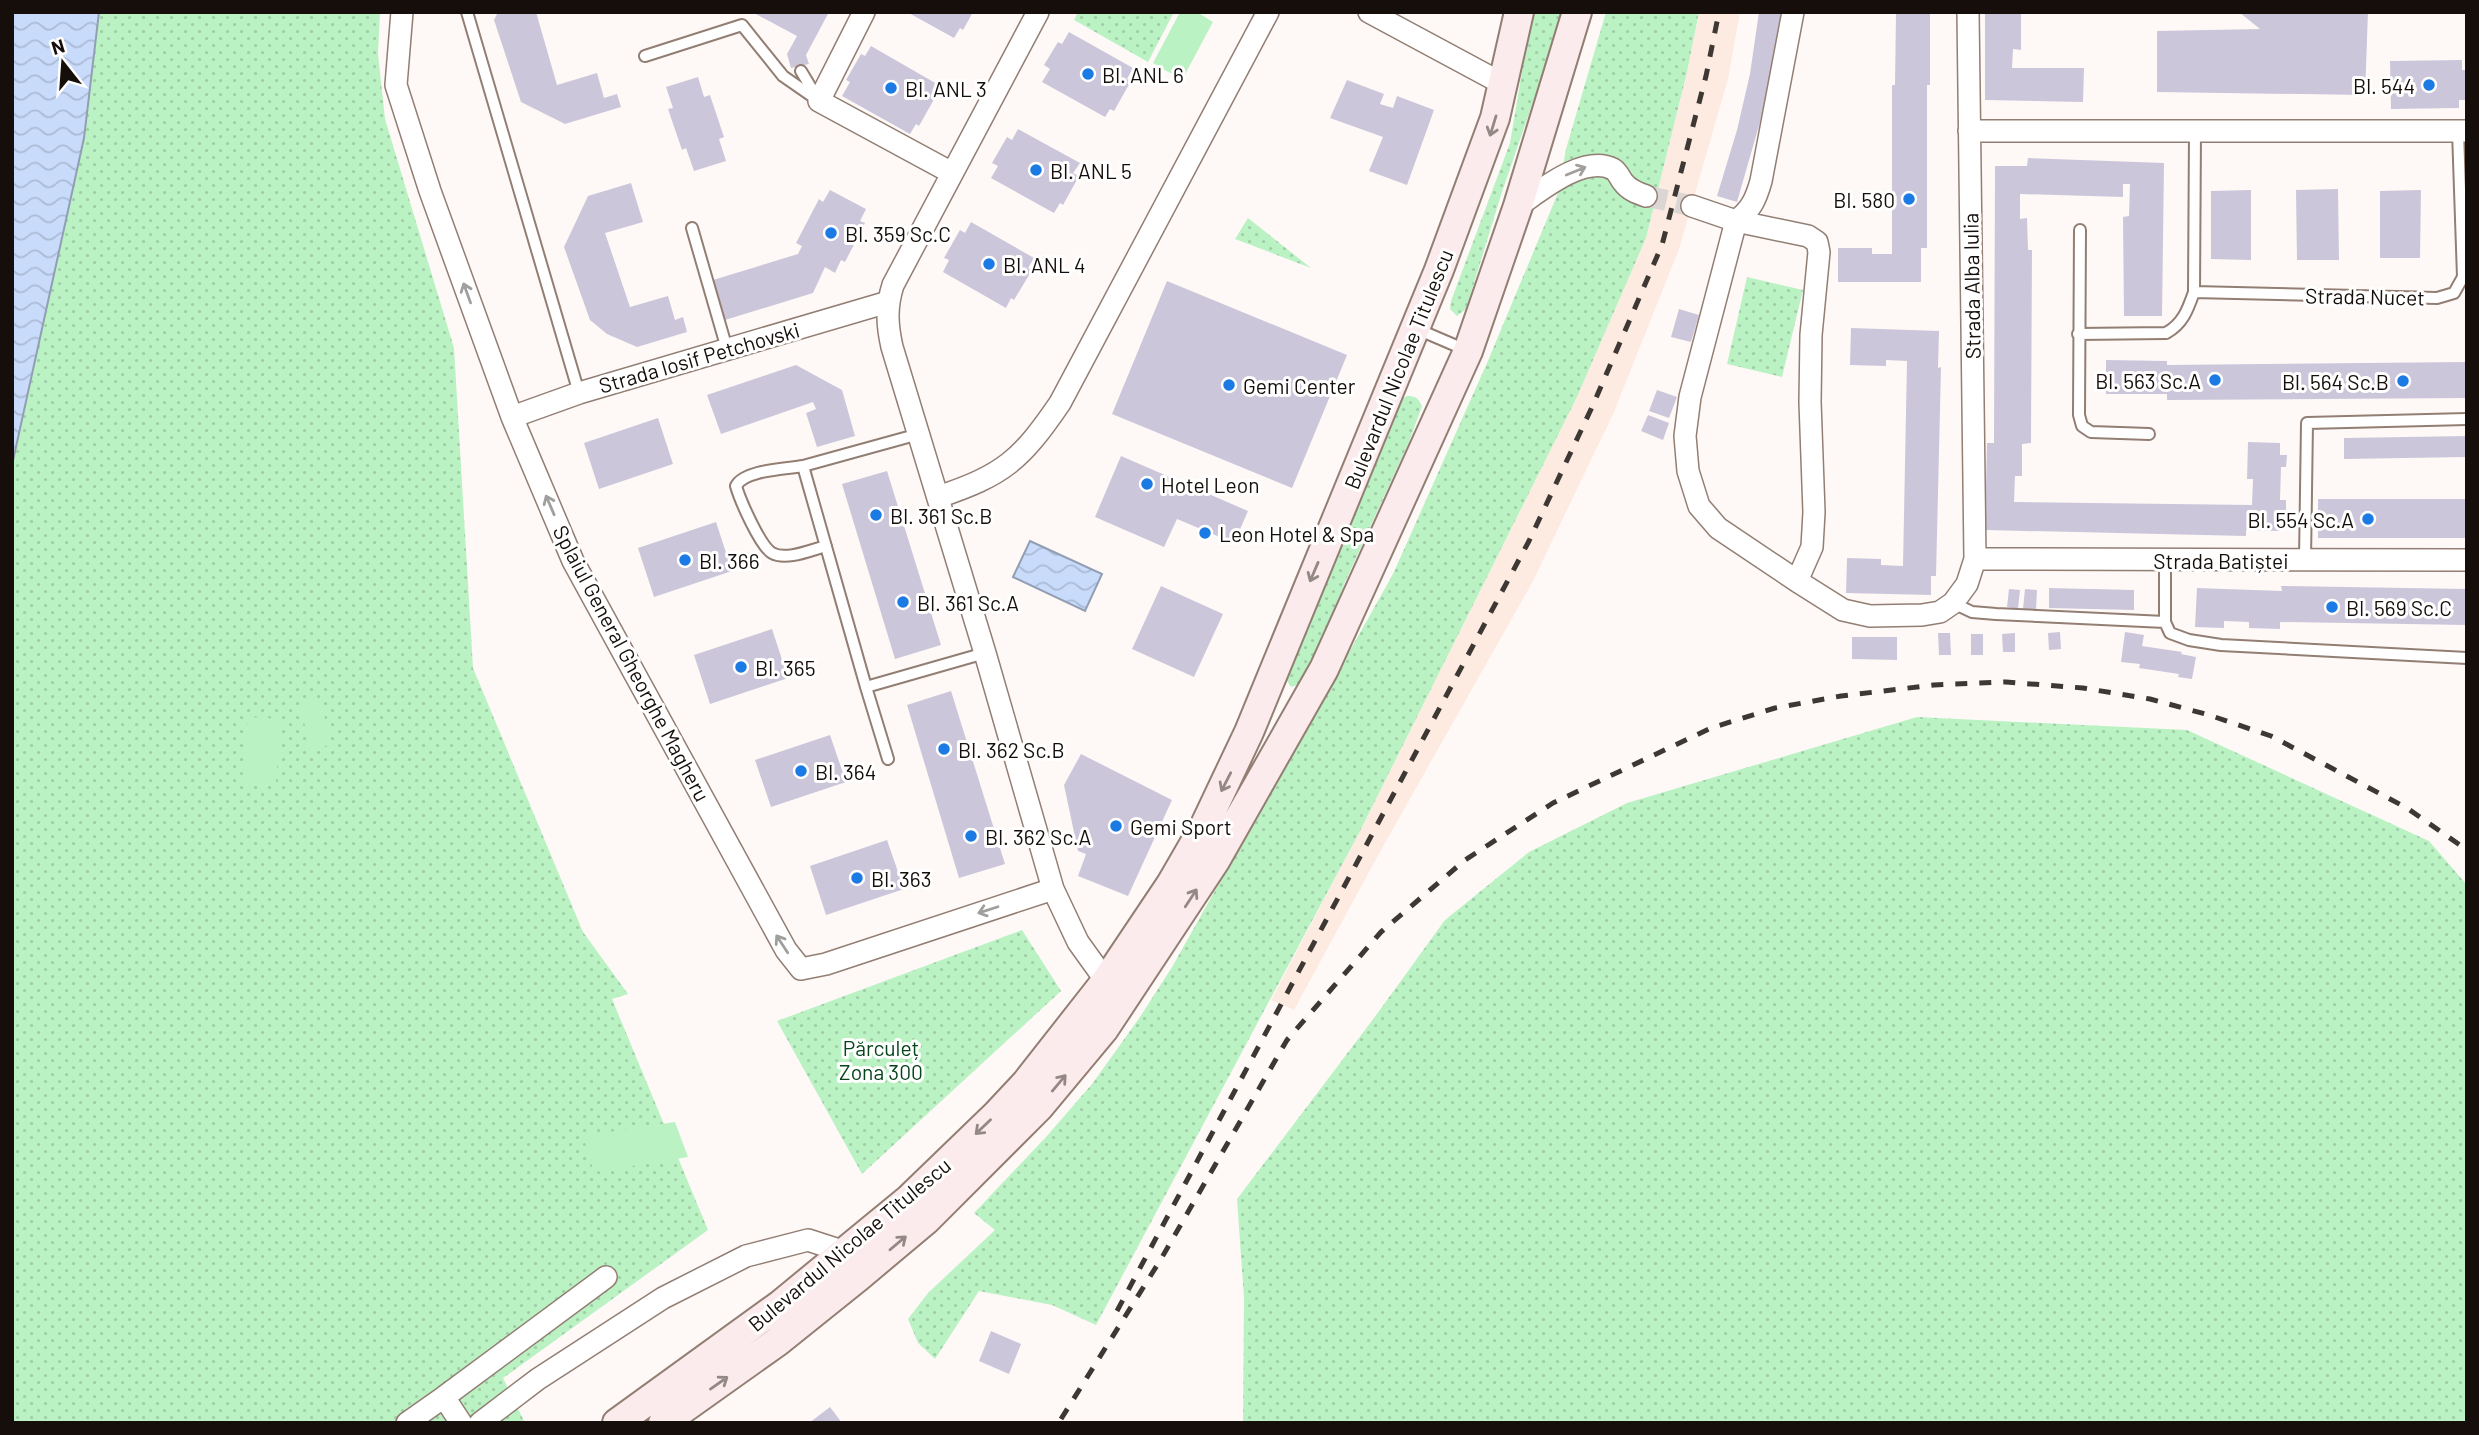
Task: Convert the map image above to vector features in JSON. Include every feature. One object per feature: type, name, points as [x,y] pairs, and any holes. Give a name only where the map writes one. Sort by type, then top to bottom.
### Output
[{"type":"main road","name":"Bulevardul Nicolae Titulescu","points":[[617,1423],[780,1305],[909,1199],[1026,1083],[1105,981],[1171,884],[1234,765],[1439,270],[1487,144],[1519,12]]},
{"type":"main road","name":"Bulevardul Nicolae Titulescu","points":[[663,1423],[777,1342],[926,1220],[1039,1107],[1104,1029],[1215,861],[1324,669],[1468,351],[1518,206],[1577,12]]},
{"type":"street","name":"Splaiul General Gheorghe Magheru","points":[[402,12],[396,86],[430,191],[512,417],[573,561],[786,950],[801,969],[826,964],[1053,889]]},
{"type":"street","points":[[864,12],[819,101],[952,173]]},
{"type":"street","points":[[1038,12],[893,285],[887,302],[887,322],[892,347],[1053,889],[1078,942],[1105,981]]},
{"type":"street","points":[[938,496],[971,486],[996,474],[1037,437],[1052,415],[1269,12]]},
{"type":"street","points":[[1369,12],[1503,84]]},
{"type":"street","points":[[1793,12],[1755,201],[1747,213],[1736,221],[1690,397],[1685,436],[1688,471],[1699,506],[1718,528],[1797,581],[1843,610],[1870,616],[1940,612],[1954,603],[1966,584],[1975,559]]},
{"type":"street","name":"Strada Alba Iulia","points":[[1968,12],[1975,559]]},
{"type":"street","name":"Strada Nucet","points":[[1969,131],[2463,131]]},
{"type":"street","points":[[1518,206],[1568,173],[1587,166],[1617,171],[1623,183],[1646,196]]},
{"type":"street","points":[[1692,206],[1736,221],[1808,236],[1817,243],[1819,253],[1811,335],[1810,402],[1814,512],[1812,547],[1797,581]]},
{"type":"street","name":"Strada Iosif Petchovski","points":[[512,417],[579,393],[887,302]]},
{"type":"street","name":"Strada Batiștei","points":[[1975,559],[2467,560]]},
{"type":"street","points":[[480,1423],[538,1379],[663,1298],[746,1256],[808,1240],[845,1252]]},
{"type":"street","points":[[407,1423],[606,1277]]},
{"type":"street","points":[[444,1397],[461,1423]]},
{"type":"lane","points":[[467,12],[579,393]]},
{"type":"lane","points":[[738,12],[742,25],[783,76],[819,101]]},
{"type":"lane","points":[[645,56],[742,25]]},
{"type":"lane","points":[[801,71],[819,101]]},
{"type":"lane","points":[[2078,334],[2166,333],[2176,328],[2187,312],[2194,292],[2194,130]]},
{"type":"lane","name":"Strada Nucet","points":[[2194,292],[2437,298],[2454,293],[2463,277],[2463,131]]},
{"type":"lane","points":[[692,228],[727,349]]},
{"type":"lane","points":[[2080,230],[2078,334],[2079,415],[2082,426],[2091,432],[2149,434]]},
{"type":"lane","points":[[1414,328],[1468,351]]},
{"type":"lane","points":[[2305,560],[2307,423],[2467,419]]},
{"type":"lane","points":[[826,546],[794,554],[772,553],[764,544],[736,486],[741,480],[766,471],[803,467],[919,433]]},
{"type":"lane","points":[[803,467],[888,760]]},
{"type":"lane","points":[[2165,560],[2165,622],[2170,632],[2189,640],[2221,645],[2467,658]]},
{"type":"lane","points":[[1954,603],[1972,612],[2165,622]]},
{"type":"lane","points":[[866,687],[985,653]]},
{"type":"shaded area","points":[[1699,12],[1740,12],[1728,79],[1679,249],[1614,412],[1532,583],[1294,1010],[1271,1000],[1358,835],[1577,397],[1646,238]]},
{"type":"green space","points":[[99,12],[380,12],[378,54],[385,119],[454,348],[473,668],[583,932],[628,994],[612,999],[708,1230],[503,1378],[525,1423],[12,1423],[12,465],[84,138]]},
{"type":"green space","points":[[1078,12],[1174,12],[1148,62],[1074,20]]},
{"type":"green space","points":[[1180,12],[1197,12],[1213,22],[1182,80],[1153,63]]},
{"type":"green space","points":[[1532,12],[1564,12],[1502,192],[1466,309],[1457,316],[1450,309],[1451,301],[1510,143]]},
{"type":"green space","points":[[1606,12],[1699,12],[1646,238],[1577,397],[1358,835],[1096,1325],[1052,1305],[979,1291],[935,1359],[918,1343],[908,1319],[928,1293],[995,1230],[974,1213],[1092,1084],[1140,1017],[1172,967],[1393,574],[1487,363],[1558,193],[1566,149]]},
{"type":"green space","points":[[1248,218],[1311,268],[1235,239]]},
{"type":"green space","points":[[1747,277],[1803,290],[1782,377],[1727,364]]},
{"type":"green space","points":[[1407,396],[1416,398],[1422,406],[1409,442],[1345,582],[1327,632],[1301,684],[1291,687],[1285,678],[1342,528],[1381,448],[1401,399]]},
{"type":"green space","points":[[321,699],[330,745],[310,749],[300,703]]},
{"type":"green space","points":[[248,717],[281,719],[276,782],[242,782]]},
{"type":"green space","points":[[1917,717],[2187,730],[2429,841],[2467,885],[2467,1423],[1243,1423],[1244,1298],[1237,1199],[1445,920],[1529,852],[1627,803]]},
{"type":"green space","name":"Părculeț Zona 300","points":[[1022,930],[1061,991],[862,1174],[777,1021]]},
{"type":"green space","points":[[675,1122],[688,1157],[594,1172],[583,1136]]},
{"type":"water","points":[[12,12],[99,12],[84,138],[12,465]]},
{"type":"water","points":[[1030,541],[1102,574],[1085,611],[1013,577]]},
{"type":"building","points":[[498,12],[536,12],[557,85],[597,73],[604,98],[617,94],[621,107],[565,124],[521,102],[494,20]]},
{"type":"building","points":[[752,12],[829,12],[806,55],[809,64],[791,68],[787,54],[797,36]]},
{"type":"building","points":[[907,12],[973,12],[963,30],[960,28],[954,38]]},
{"type":"building","points":[[1759,12],[1781,12],[1760,122],[1737,202],[1717,196],[1750,74]]},
{"type":"building","points":[[1896,12],[1930,12],[1927,248],[1921,248],[1921,282],[1838,282],[1838,248],[1872,248],[1872,254],[1892,254],[1892,85],[1895,85]]},
{"type":"building","points":[[1985,12],[2021,12],[2021,50],[2013,49],[2012,68],[2084,68],[2083,102],[1985,100]]},
{"type":"building","points":[[2239,12],[2368,12],[2365,95],[2157,92],[2157,31],[2260,29]]},
{"type":"building","name":"Bl. ANL 6","points":[[1069,32],[1133,68],[1127,79],[1131,81],[1114,111],[1110,109],[1105,117],[1042,82],[1050,69],[1044,65],[1058,42],[1062,44]]},
{"type":"building","name":"Bl. ANL 3","points":[[871,46],[937,84],[933,92],[937,94],[919,126],[916,124],[910,134],[842,96],[850,82],[846,80],[861,54],[865,56]]},
{"type":"building","name":"Bl. 544","points":[[2462,60],[2462,70],[2467,70],[2467,100],[2459,100],[2459,108],[2391,109],[2390,61]]},
{"type":"building","points":[[698,77],[704,97],[710,95],[724,137],[719,139],[726,161],[694,171],[686,148],[682,150],[668,109],[673,108],[666,87]]},
{"type":"building","points":[[1347,80],[1384,94],[1380,104],[1393,108],[1397,96],[1434,110],[1407,185],[1369,171],[1383,137],[1330,118]]},
{"type":"building","name":"Bl. ANL 5","points":[[1018,129],[1080,163],[1073,173],[1079,176],[1063,205],[1060,203],[1054,213],[991,178],[998,166],[992,163],[1007,137],[1012,140]]},
{"type":"building","points":[[2028,158],[2164,163],[2162,316],[2124,316],[2123,217],[2129,216],[2130,184],[2123,184],[2123,197],[2020,194],[2020,219],[2027,218],[2028,250],[2032,250],[2031,443],[2022,444],[2022,476],[2015,476],[2014,502],[2252,505],[2253,479],[2247,479],[2248,442],[2280,443],[2280,455],[2287,455],[2286,467],[2281,467],[2280,500],[2286,500],[2286,512],[2281,512],[2280,531],[2246,530],[2246,536],[1985,530],[1987,443],[1994,443],[1995,166],[2027,166]]},
{"type":"building","points":[[631,183],[643,222],[605,233],[630,307],[668,296],[675,320],[683,317],[687,332],[637,347],[607,334],[590,320],[564,247],[588,196]]},
{"type":"building","points":[[2338,189],[2339,260],[2297,260],[2296,190]]},
{"type":"building","points":[[830,190],[866,209],[860,221],[865,223],[845,262],[841,260],[835,273],[825,267],[813,293],[725,320],[713,280],[798,254],[802,246],[796,243],[819,199],[823,202]]},
{"type":"building","points":[[2251,190],[2251,260],[2211,259],[2211,191]]},
{"type":"building","points":[[2421,190],[2420,258],[2380,258],[2380,191]]},
{"type":"building","name":"Bl. ANL 4","points":[[971,222],[1034,258],[1028,268],[1032,270],[1006,308],[943,272],[949,260],[944,258],[960,230],[965,233]]},
{"type":"building","name":"Gemi Center","points":[[1167,281],[1347,355],[1292,488],[1112,414]]},
{"type":"building","points":[[1679,309],[1699,315],[1691,342],[1671,337]]},
{"type":"building","points":[[1851,328],[1939,331],[1938,368],[1941,367],[1936,576],[1931,576],[1931,595],[1846,593],[1847,558],[1881,559],[1881,565],[1903,566],[1907,361],[1886,360],[1886,366],[1850,365]]},
{"type":"building","points":[[2106,360],[2167,361],[2167,365],[2467,362],[2467,398],[2167,400],[2167,394],[2106,394]]},
{"type":"building","points":[[796,365],[842,390],[855,436],[817,447],[806,413],[816,409],[813,402],[721,434],[707,395]]},
{"type":"building","points":[[1657,390],[1677,397],[1669,418],[1649,411]]},
{"type":"building","points":[[1648,415],[1669,423],[1663,440],[1641,431]]},
{"type":"building","points":[[658,418],[673,464],[599,489],[584,443]]},
{"type":"building","points":[[2467,436],[2467,457],[2344,459],[2344,438]]},
{"type":"building","name":"Hotel Leon","points":[[1121,456],[1248,511],[1234,543],[1177,519],[1164,547],[1095,517]]},
{"type":"building","points":[[887,471],[941,645],[895,659],[842,484]]},
{"type":"building","name":"Bl. 554 Sc.A","points":[[2318,499],[2467,499],[2467,538],[2318,538]]},
{"type":"building","name":"Bl. 366","points":[[716,522],[732,571],[654,597],[638,548]]},
{"type":"building","points":[[1161,586],[1223,614],[1194,677],[1132,649]]},
{"type":"building","points":[[2281,586],[2467,589],[2467,625],[2280,622],[2280,629],[2249,628],[2249,622],[2224,621],[2224,628],[2195,627],[2197,588],[2282,591]]},
{"type":"building","points":[[2049,588],[2134,590],[2134,610],[2049,608]]},
{"type":"building","points":[[2009,589],[2020,590],[2018,609],[2007,607]]},
{"type":"building","points":[[2025,589],[2037,590],[2036,610],[2023,609]]},
{"type":"building","name":"Bl. 365","points":[[772,629],[788,678],[710,704],[694,655]]},
{"type":"building","points":[[2060,632],[2061,649],[2049,650],[2048,633]]},
{"type":"building","points":[[2125,632],[2144,635],[2142,646],[2182,652],[2181,654],[2196,657],[2192,679],[2178,677],[2179,674],[2139,668],[2140,664],[2121,662]]},
{"type":"building","points":[[1938,633],[1950,633],[1951,655],[1939,655]]},
{"type":"building","points":[[2015,633],[2015,652],[2003,652],[2002,634]]},
{"type":"building","points":[[1971,634],[1983,634],[1983,655],[1971,655]]},
{"type":"building","points":[[1852,637],[1897,637],[1897,660],[1852,659]]},
{"type":"building","points":[[951,691],[1005,864],[959,878],[907,705]]},
{"type":"building","name":"Bl. 364","points":[[830,735],[846,782],[771,807],[755,760]]},
{"type":"building","name":"Gemi Sport","points":[[1081,754],[1172,800],[1128,896],[1078,876],[1086,854],[1078,851],[1064,785]]},
{"type":"building","name":"Bl. 363","points":[[887,840],[904,889],[826,915],[810,866]]},
{"type":"building","points":[[991,1331],[1021,1344],[1009,1374],[979,1361]]},
{"type":"building","points":[[830,1407],[842,1423],[809,1423]]},
{"type":"tunnel","points":[[1646,196],[1692,206]]},
{"type":"railway","points":[[1117,1311],[1529,541],[1593,405],[1662,245],[1706,76],[1719,12]]},
{"type":"railway","points":[[1061,1419],[1161,1259],[1287,1040],[1381,932],[1465,860],[1553,803],[1711,728],[1775,708],[1841,696],[1934,685],[2006,682],[2083,688],[2150,699],[2271,736],[2407,808],[2467,850]]},
{"type":"place","name":"Bl. ANL 6","points":[[1088,74]]},
{"type":"place","name":"Bl. 544","points":[[2429,85]]},
{"type":"place","name":"Bl. ANL 3","points":[[891,88]]},
{"type":"place","name":"Bl. ANL 5","points":[[1036,170]]},
{"type":"place","name":"Bl. 580","points":[[1909,199]]},
{"type":"place","name":"Bl. 359 Sc.C","points":[[831,233]]},
{"type":"place","name":"Bl. ANL 4","points":[[989,264]]},
{"type":"place","name":"Bl. 563 Sc.A","points":[[2215,380]]},
{"type":"place","name":"Bl. 564 Sc.B","points":[[2403,381]]},
{"type":"place","name":"Gemi Center","points":[[1229,385]]},
{"type":"place","name":"Hotel Leon","points":[[1147,484]]},
{"type":"place","name":"Bl. 361 Sc.B","points":[[876,515]]},
{"type":"place","name":"Bl. 554 Sc.A","points":[[2368,519]]},
{"type":"place","name":"Leon Hotel & Spa","points":[[1205,533]]},
{"type":"place","name":"Bl. 366","points":[[685,560]]},
{"type":"place","name":"Bl. 361 Sc.A","points":[[903,602]]},
{"type":"place","name":"Bl. 569 Sc.C","points":[[2332,607]]},
{"type":"place","name":"Bl. 365","points":[[741,667]]},
{"type":"place","name":"Bl. 362 Sc.B","points":[[944,749]]},
{"type":"place","name":"Bl. 364","points":[[801,771]]},
{"type":"place","name":"Gemi Sport","points":[[1116,826]]},
{"type":"place","name":"Bl. 362 Sc.A","points":[[971,836]]},
{"type":"place","name":"Bl. 363","points":[[857,878]]}]
